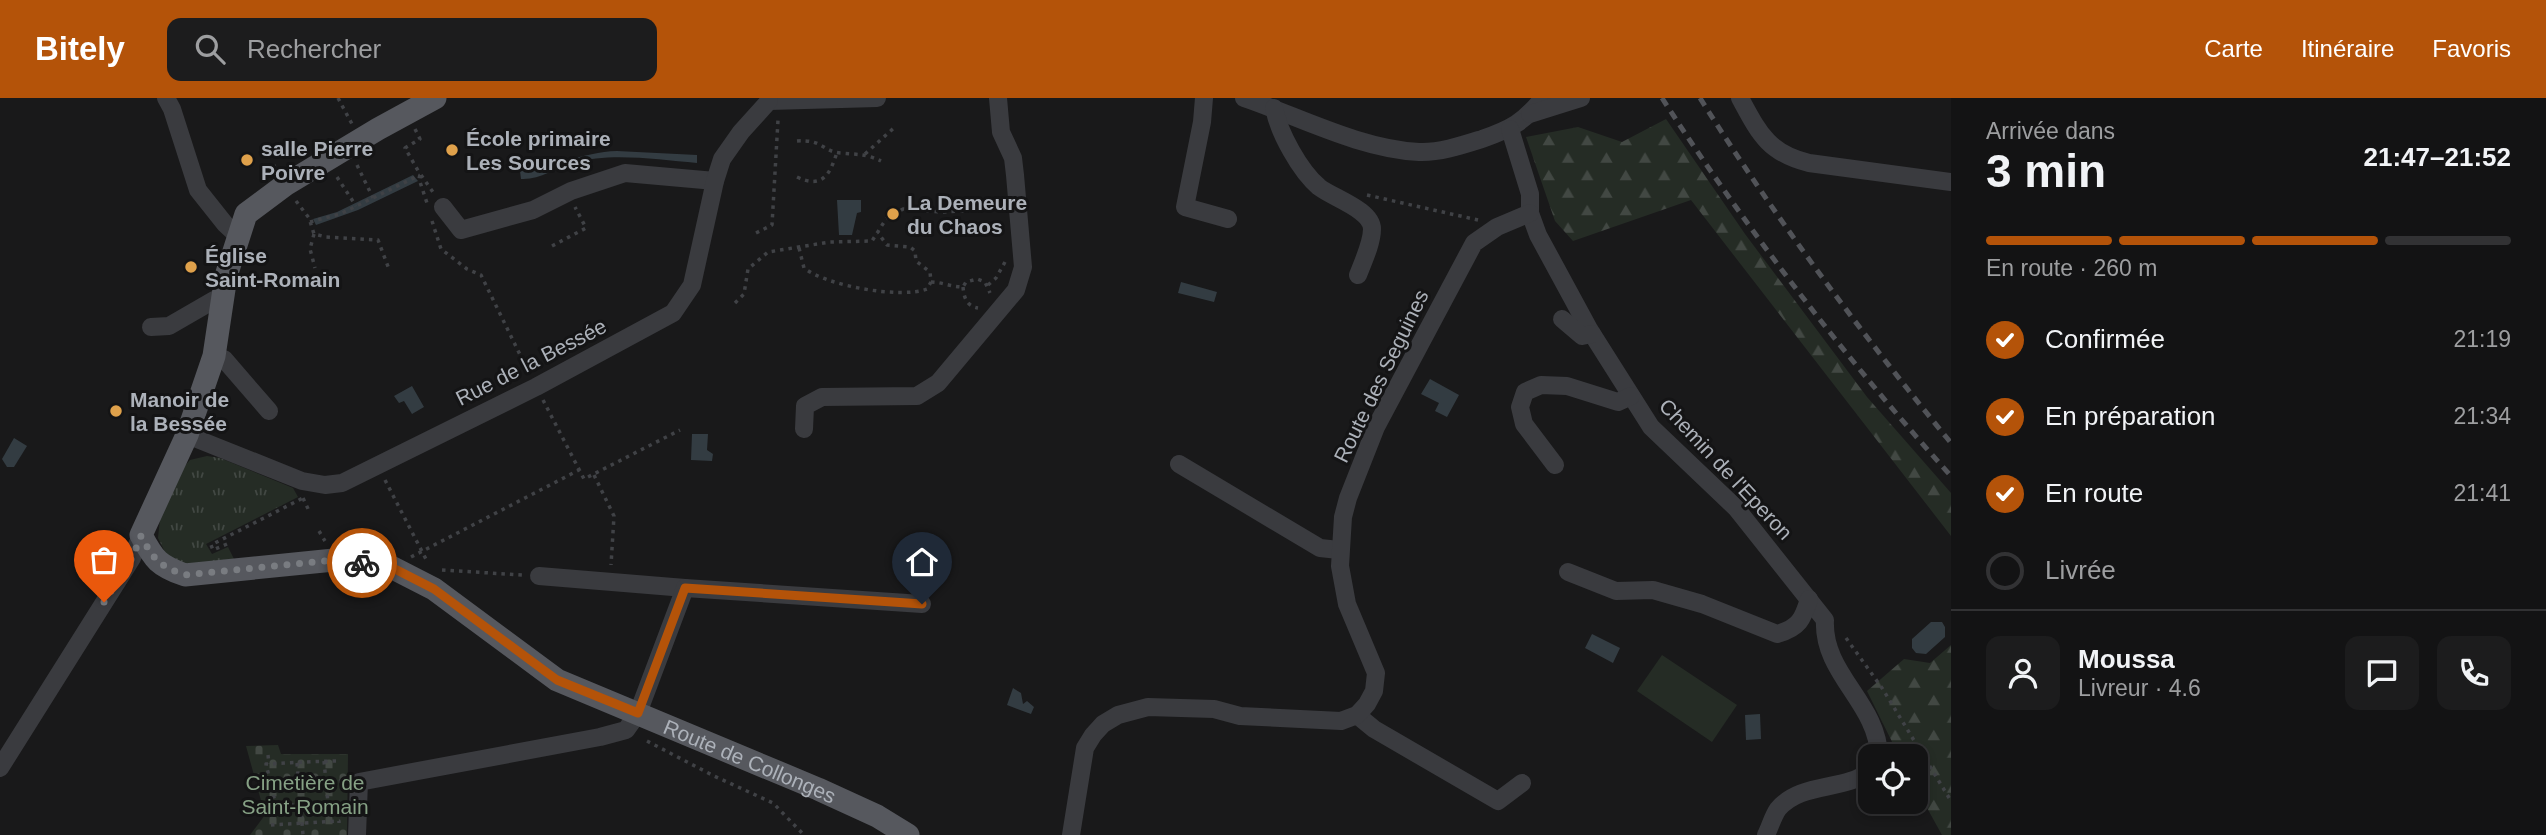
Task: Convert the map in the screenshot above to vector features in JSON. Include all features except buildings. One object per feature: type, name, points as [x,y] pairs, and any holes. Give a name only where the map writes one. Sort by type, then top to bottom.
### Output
[{"type":"main road","points":[[141,536],[187,435],[214,356],[226,276],[246,214],[285,185],[435,98]]},
{"type":"main road","name":"Route de Collonges","points":[[141,536],[154,560],[167,569],[185,575],[334,560],[393,568],[434,589],[557,680],[632,721],[830,795],[877,816],[908,835]]},
{"type":"street","points":[[166,98],[198,190],[239,237]]},
{"type":"street","points":[[768,99],[877,98]]},
{"type":"street","points":[[804,429],[805,406],[822,397],[917,396],[938,383],[1017,290],[1023,267],[1015,175],[1013,158],[1001,132],[998,98]]},
{"type":"street","points":[[1204,98],[1202,122],[1185,207],[1228,219]]},
{"type":"street","points":[[1244,98],[1379,147],[1422,153],[1463,145],[1510,129],[1530,114],[1543,98]]},
{"type":"street","points":[[1530,114],[1581,98]]},
{"type":"street","points":[[1740,98],[1759,134],[1775,150],[1790,158],[1809,163],[1951,182]]},
{"type":"street","name":"Rue de la Bessée","points":[[187,435],[302,489],[342,483],[536,387],[673,313],[692,285],[722,159],[768,99]]},
{"type":"street","points":[[1274,108],[1276,120],[1294,155],[1317,185],[1370,219],[1372,230],[1358,275]]},
{"type":"street","points":[[1510,129],[1530,194],[1530,213]]},
{"type":"street","points":[[434,210],[461,230],[533,210],[571,191],[625,173],[715,181]]},
{"type":"street","name":"Route des Seguines","points":[[1357,715],[1374,691],[1376,673],[1347,604],[1339,550],[1348,498],[1376,428],[1474,243],[1497,227],[1530,213]]},
{"type":"street","name":"Chemin de l'Eperon","points":[[1530,213],[1538,235],[1592,334],[1651,427],[1736,508],[1825,620],[1824,635],[1831,657],[1859,700],[1878,744]]},
{"type":"street","points":[[151,327],[169,326],[214,300],[223,300]]},
{"type":"street","points":[[1562,319],[1582,335],[1592,334]]},
{"type":"street","points":[[214,356],[224,359],[269,411]]},
{"type":"street","points":[[1556,466],[1524,424],[1520,407],[1525,393],[1541,386],[1567,386],[1618,401],[1631,396]]},
{"type":"street","points":[[1179,464],[1321,548],[1339,550]]},
{"type":"street","points":[[0,768],[132,558],[141,536]]},
{"type":"street","points":[[1568,572],[1616,591],[1653,590],[1702,604],[1777,634],[1785,632],[1803,619],[1809,598]]},
{"type":"street","points":[[539,576],[922,604]]},
{"type":"street","points":[[357,835],[359,782],[600,737],[632,721],[685,588]]},
{"type":"street","points":[[1070,835],[1086,748],[1103,724],[1118,715],[1148,707],[1214,709],[1241,716],[1287,719],[1341,720],[1357,715],[1374,729],[1497,801],[1522,783]]},
{"type":"street","points":[[1766,835],[1778,810],[1802,792],[1858,779]]},
{"type":"path","points":[[338,98],[373,198]]},
{"type":"path","points":[[756,233],[772,225],[778,120],[768,99]]},
{"type":"path","points":[[407,113],[420,139],[405,148],[420,174],[434,210],[441,249],[467,269],[483,275],[519,347],[527,370]]},
{"type":"path","points":[[864,154],[895,126]]},
{"type":"path","points":[[797,141],[813,141],[836,152],[864,154],[881,161]]},
{"type":"path","points":[[797,177],[821,181],[827,176],[836,152]]},
{"type":"path","points":[[326,160],[356,206]]},
{"type":"path","points":[[310,222],[340,214],[420,174]]},
{"type":"path","points":[[420,174],[434,210]]},
{"type":"path","points":[[1362,195],[1470,216],[1497,227]]},
{"type":"path","points":[[296,200],[314,234],[310,249],[315,268]]},
{"type":"path","points":[[552,246],[586,228],[574,205]]},
{"type":"path","points":[[735,303],[744,293],[748,269],[762,254],[830,242],[872,241],[886,219],[903,209],[941,212],[976,210]]},
{"type":"path","points":[[799,248],[804,268],[814,276],[826,280],[892,293],[927,289],[931,282],[930,272],[916,261],[915,251],[910,247],[887,245],[877,233]]},
{"type":"path","points":[[314,234],[378,240],[389,269]]},
{"type":"path","points":[[988,285],[996,278],[1007,258]]},
{"type":"path","points":[[983,306],[973,307],[965,300],[963,287],[966,282],[982,280],[988,285],[990,297]]},
{"type":"path","points":[[931,282],[949,287],[963,287]]},
{"type":"path","points":[[540,395],[584,480],[680,430]]},
{"type":"path","points":[[404,560],[579,470]]},
{"type":"path","points":[[594,474],[614,516],[610,573]]},
{"type":"path","points":[[386,481],[431,569],[539,576]]},
{"type":"path","points":[[227,544],[213,550],[211,545],[302,489],[310,513]]},
{"type":"path","points":[[319,531],[326,544]]},
{"type":"path","points":[[1825,620],[1846,639],[1882,688],[1951,800]]},
{"type":"path","points":[[632,721],[714,776],[773,803],[804,835]]},
{"type":"path","points":[[268,755],[269,764]]},
{"type":"path","points":[[324,761],[328,803],[276,806],[265,764],[297,762],[324,761],[339,761]]},
{"type":"path","points":[[297,762],[303,835]]},
{"type":"path","points":[[271,786],[348,780]]},
{"type":"path","points":[[271,825],[339,821]]},
{"type":"green space","points":[[1666,119],[1745,234],[1867,397],[1951,493],[1951,536],[1691,200],[1573,241],[1555,221],[1526,137],[1578,127],[1622,142]]},
{"type":"green space","points":[[207,456],[220,458],[293,488],[298,497],[206,544],[212,554],[228,547],[234,559],[184,565],[166,554],[158,538],[160,519],[182,469],[190,460]]},
{"type":"green space","points":[[1951,645],[1951,835],[1942,835],[1928,810],[1928,744],[1893,744],[1867,691],[1904,659],[1930,663]]},
{"type":"green space","points":[[1662,655],[1737,705],[1712,742],[1637,691]]},
{"type":"green space","name":"Cimetière de Saint-Romain","points":[[278,745],[281,754],[348,754],[347,835],[250,835],[265,815],[246,746]]},
{"type":"shaded area","points":[[617,151],[697,155],[697,163],[603,158],[573,163],[541,176],[521,179],[520,171],[592,154]]},
{"type":"shaded area","points":[[413,175],[418,181],[358,210],[316,225],[313,219],[337,212]]},
{"type":"shaded area","points":[[837,200],[861,200],[861,212],[857,213],[852,235],[839,235]]},
{"type":"shaded area","points":[[1181,282],[1217,292],[1214,302],[1178,293]]},
{"type":"shaded area","points":[[1430,379],[1459,395],[1447,417],[1435,411],[1439,403],[1421,394]]},
{"type":"shaded area","points":[[412,386],[424,407],[412,414],[404,401],[399,403],[394,396]]},
{"type":"shaded area","points":[[692,434],[708,434],[707,450],[713,454],[712,461],[691,460]]},
{"type":"shaded area","points":[[14,438],[27,446],[14,467],[7,467],[2,459]]},
{"type":"shaded area","points":[[1931,622],[1942,622],[1945,637],[1926,654],[1916,653],[1912,648],[1912,639]]},
{"type":"shaded area","points":[[1592,634],[1620,648],[1613,663],[1585,648]]},
{"type":"shaded area","points":[[1013,688],[1021,693],[1023,704],[1027,701],[1034,707],[1031,714],[1007,705]]},
{"type":"shaded area","points":[[1760,714],[1761,739],[1746,740],[1745,715]]},
{"type":"railway","points":[[1662,98],[1799,293],[1873,386],[1951,476]]},
{"type":"railway","points":[[1700,98],[1820,275],[1951,443]]},
{"type":"way so far","points":[[104,602],[132,558],[141,536],[154,560],[167,569],[185,575],[334,560],[362,563]]},
{"type":"place","name":"École primaire Les Sources","points":[[452,150]]},
{"type":"place","name":"salle Pierre Poivre","points":[[247,160]]},
{"type":"place","name":"La Demeure du Chaos","points":[[893,214]]},
{"type":"place","name":"Église Saint-Romain","points":[[191,267]]},
{"type":"place","name":"Manoir de la Bessée","points":[[116,411]]},
{"type":"route","points":[[362,563],[393,568],[434,589],[557,680],[638,713],[685,588],[922,604]]}]
